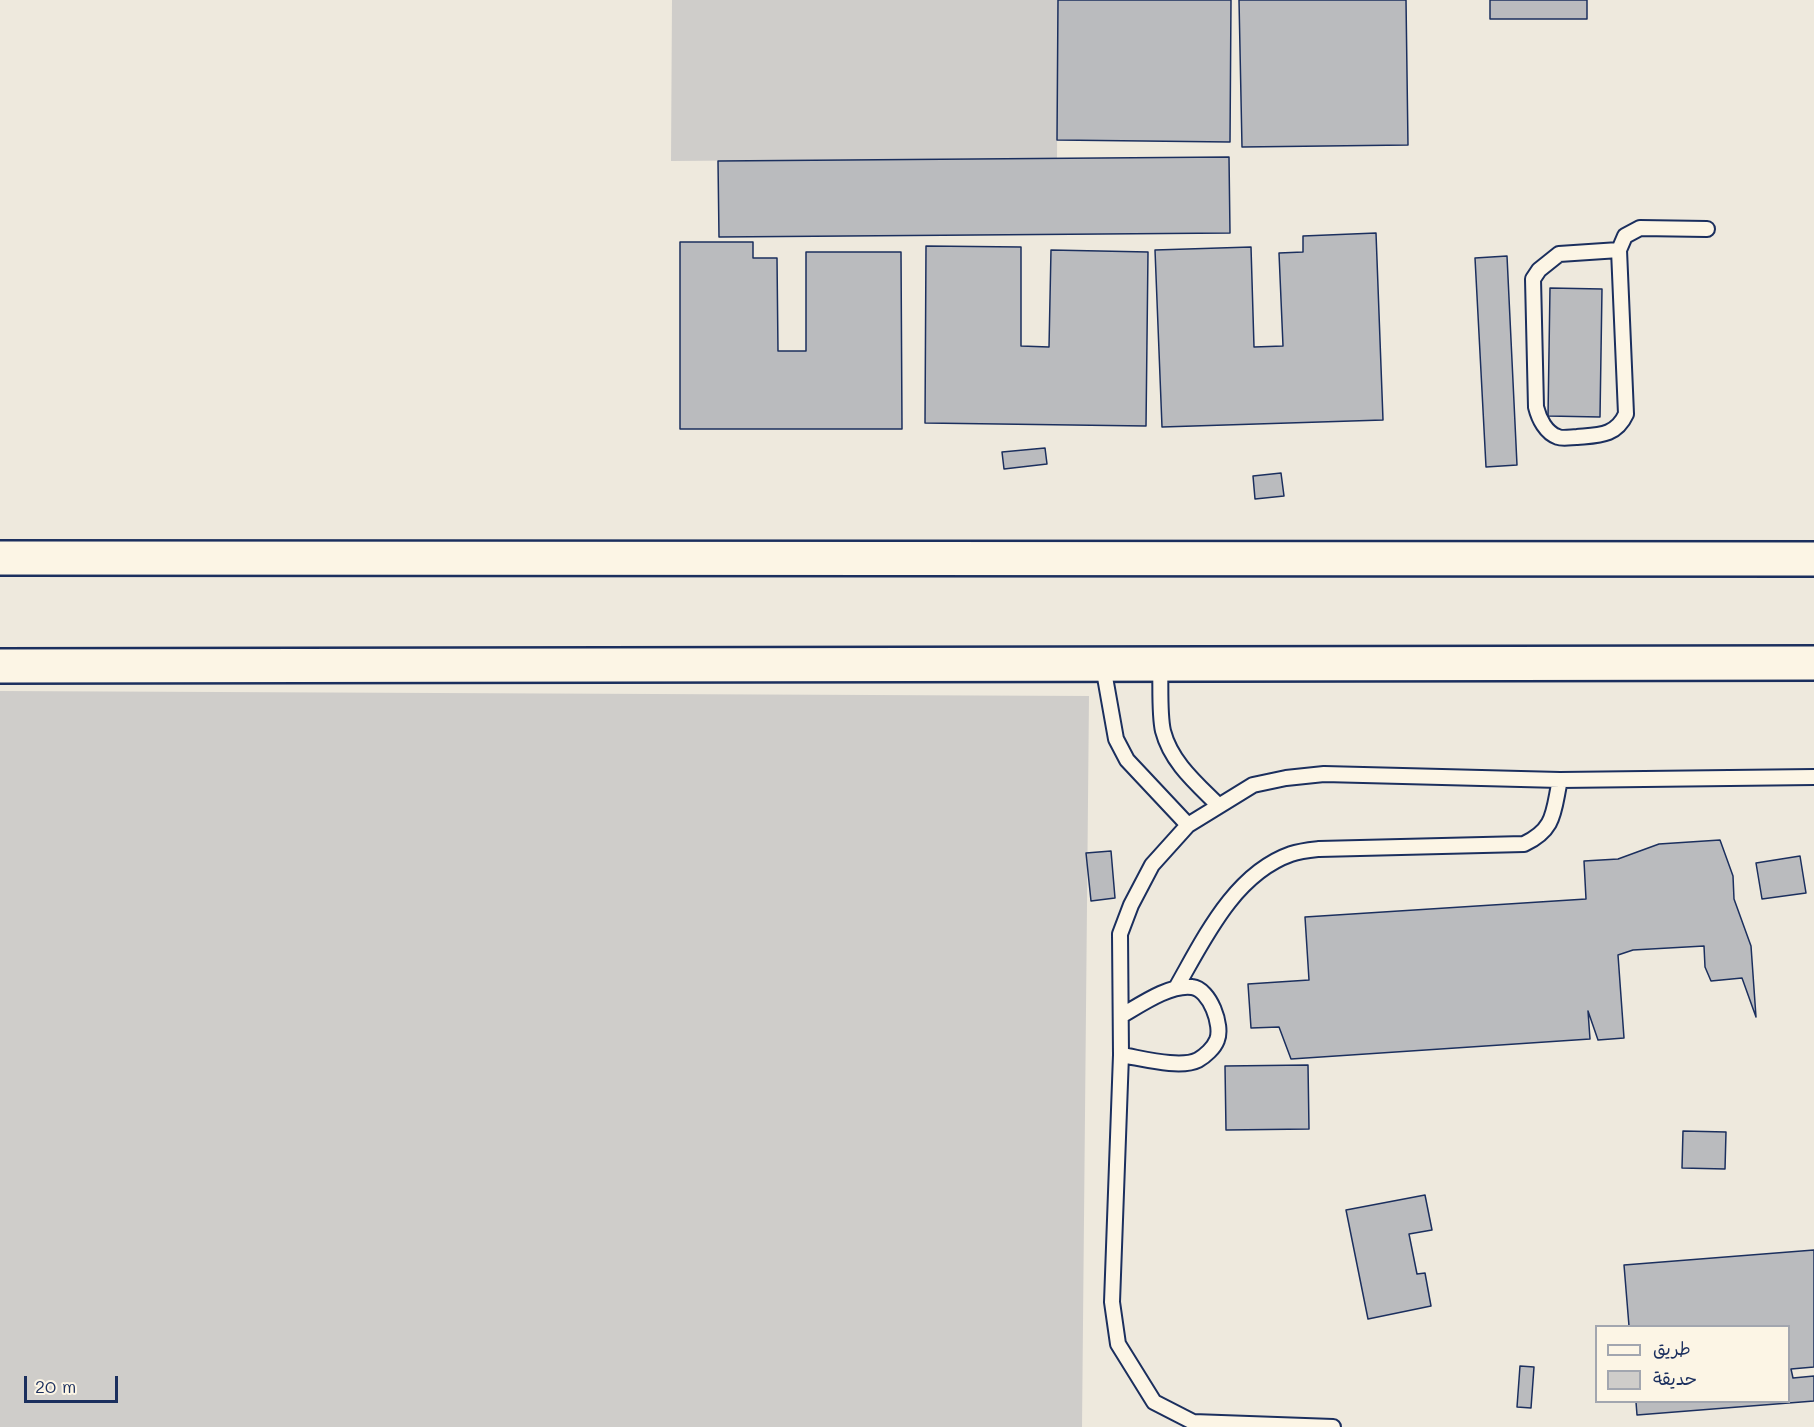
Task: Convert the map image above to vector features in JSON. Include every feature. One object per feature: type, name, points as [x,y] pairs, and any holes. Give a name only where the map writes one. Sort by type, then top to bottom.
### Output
[{"type":"street","points":[[0,558],[1814,559]]},
{"type":"street","points":[[0,666],[1103,666],[1814,663]]},
{"type":"lane","points":[[1619,250],[1560,254],[1539,270],[1533,279],[1536,407],[1538,416],[1546,429],[1559,438],[1601,435],[1622,424],[1626,414],[1619,250],[1626,236],[1640,228],[1707,229]]},
{"type":"lane","points":[[1160,665],[1163,730],[1170,748],[1180,767],[1218,805]]},
{"type":"lane","points":[[1103,666],[1116,739],[1127,760],[1188,825]]},
{"type":"lane","points":[[1333,1427],[1192,1422],[1154,1402],[1118,1344],[1112,1302],[1121,1055],[1120,934],[1131,905],[1152,865],[1188,825],[1218,805],[1253,785],[1286,778],[1324,774],[1560,780],[1814,777]]},
{"type":"lane","points":[[1176,988],[1209,930],[1233,896],[1275,861],[1293,853],[1319,849],[1524,844],[1540,837],[1551,822],[1560,780]]},
{"type":"lane","points":[[1121,1016],[1176,988],[1194,987],[1205,994],[1219,1025],[1218,1040],[1210,1051],[1198,1060],[1182,1064],[1121,1055]]},
{"type":"green space","points":[[672,0],[1058,0],[1057,158],[671,161]]},
{"type":"green space","points":[[0,691],[1089,696],[1082,1427],[0,1427]]},
{"type":"building","points":[[1058,0],[1231,0],[1230,142],[1057,140]]},
{"type":"building","points":[[1239,0],[1406,0],[1408,145],[1242,147]]},
{"type":"building","points":[[1490,0],[1587,0],[1587,19],[1490,19]]},
{"type":"building","points":[[1229,157],[1230,233],[719,237],[718,161]]},
{"type":"building","points":[[1376,233],[1383,420],[1162,427],[1155,250],[1251,247],[1254,347],[1283,346],[1279,253],[1303,252],[1303,236]]},
{"type":"building","points":[[680,242],[753,242],[753,258],[777,258],[778,351],[806,351],[806,252],[901,252],[902,429],[680,429]]},
{"type":"building","points":[[926,246],[1021,247],[1021,346],[1049,347],[1051,250],[1148,252],[1146,426],[925,423]]},
{"type":"building","points":[[1507,256],[1517,465],[1486,467],[1475,258]]},
{"type":"building","points":[[1550,288],[1602,289],[1600,417],[1548,416]]},
{"type":"building","points":[[1045,448],[1047,464],[1004,469],[1002,452]]},
{"type":"building","points":[[1281,473],[1284,496],[1255,499],[1253,476]]},
{"type":"building","points":[[1720,840],[1733,876],[1734,899],[1751,946],[1756,1017],[1742,978],[1711,981],[1705,967],[1704,946],[1633,950],[1618,955],[1624,1038],[1598,1040],[1588,1011],[1590,1039],[1291,1059],[1279,1027],[1251,1028],[1248,984],[1309,980],[1305,917],[1586,899],[1584,861],[1618,859],[1659,844]]},
{"type":"building","points":[[1111,851],[1115,898],[1091,901],[1086,853]]},
{"type":"building","points":[[1800,856],[1806,893],[1762,899],[1756,863]]},
{"type":"building","points":[[1308,1065],[1309,1129],[1226,1130],[1225,1066]]},
{"type":"building","points":[[1683,1131],[1726,1132],[1725,1169],[1682,1168]]},
{"type":"building","points":[[1425,1195],[1432,1230],[1409,1234],[1417,1274],[1425,1273],[1431,1306],[1368,1319],[1346,1210]]},
{"type":"building","points":[[1814,1250],[1814,1367],[1791,1369],[1793,1378],[1814,1376],[1814,1401],[1790,1403],[1790,1325],[1629,1325],[1624,1265]]},
{"type":"building","points":[[1520,1366],[1534,1367],[1531,1408],[1517,1407]]},
{"type":"building","points":[[1636,1403],[1789,1403],[1637,1415]]}]
